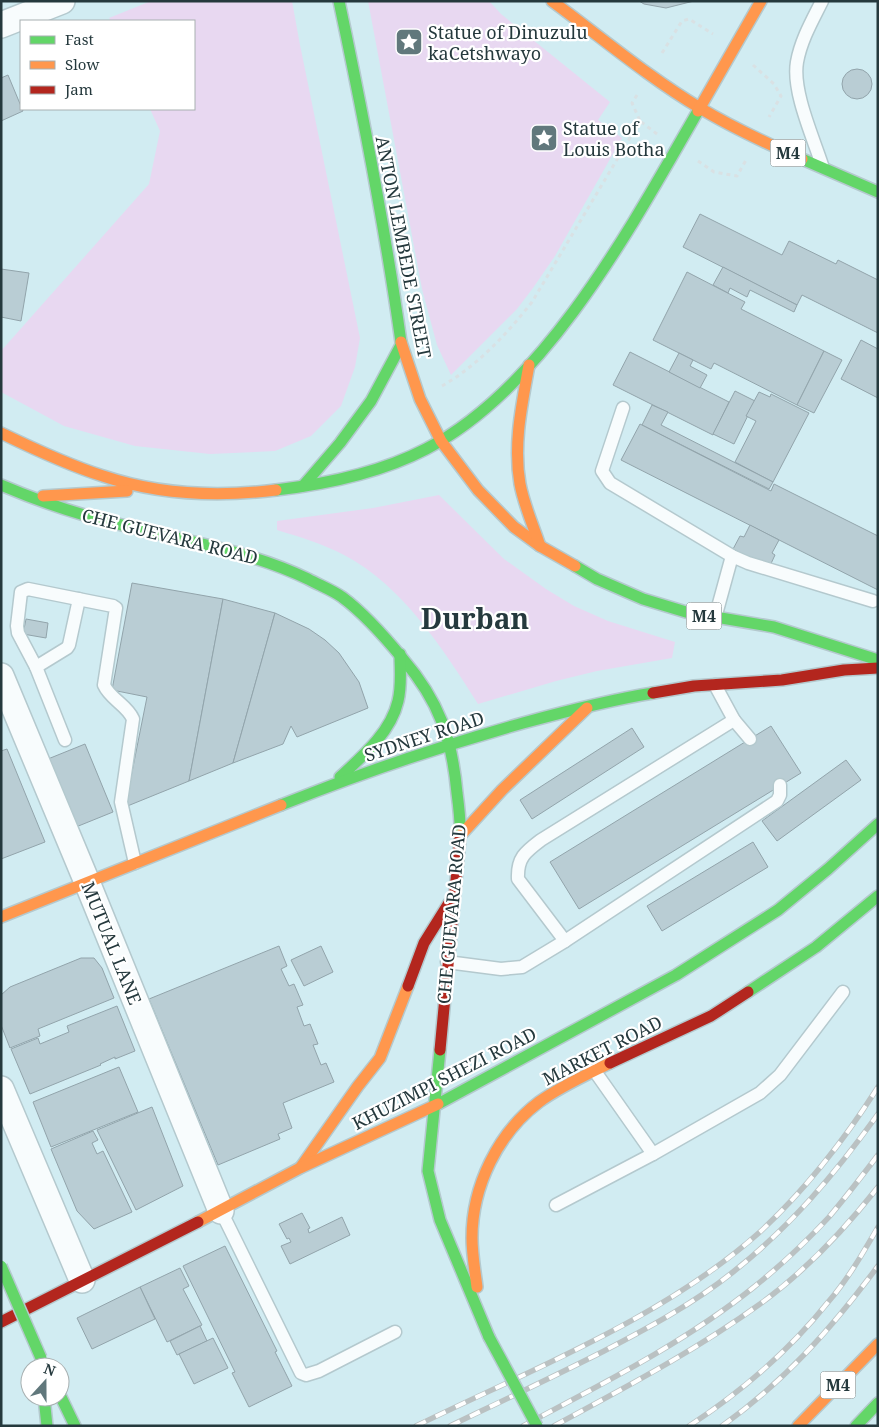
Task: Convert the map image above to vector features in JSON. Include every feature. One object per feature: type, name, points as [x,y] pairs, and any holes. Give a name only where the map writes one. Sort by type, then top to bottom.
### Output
[{"type":"main road","name":"ANTON LEMBEDE STREET","points":[[338,1],[354,70],[392,278],[401,345],[420,398],[441,441],[478,490],[514,527],[540,546],[597,579],[643,599],[686,612],[774,627],[878,660]]},
{"type":"main road","points":[[552,1],[650,74],[700,108]]},
{"type":"main road","points":[[1,433],[58,460],[105,478],[185,493],[241,494],[272,492],[336,480],[389,466],[441,441],[496,400],[529,365],[584,296],[618,247],[761,1]]},
{"type":"main road","name":"M4","points":[[700,108],[758,139],[878,192]]},
{"type":"main road","points":[[303,486],[367,408],[401,345]]},
{"type":"main road","points":[[529,365],[517,450],[520,484],[540,546]]},
{"type":"main road","name":"CHE GUEVARA ROAD","points":[[1,485],[27,497],[104,521],[215,545],[294,571],[342,597],[374,625],[400,654],[421,682],[439,711],[449,744],[459,807],[460,836],[428,1171],[440,1220],[481,1319],[537,1426]]},
{"type":"main road","points":[[27,497],[156,489]]},
{"type":"main road","points":[[331,785],[370,749],[396,708],[399,691],[400,654]]},
{"type":"main road","name":"SYDNEY ROAD","points":[[1,916],[331,785],[449,744],[590,705],[684,687],[782,680],[844,670],[878,668]]},
{"type":"main road","points":[[460,836],[502,790],[590,705]]},
{"type":"main road","name":"KHUZIMPI SHEZI ROAD","points":[[1,1322],[220,1211],[300,1168],[433,1107],[676,976],[778,910],[828,869],[878,824]]},
{"type":"main road","name":"MARKET ROAD","points":[[481,1319],[472,1238],[474,1214],[478,1193],[494,1154],[515,1125],[539,1102],[574,1080],[711,1016],[816,947],[878,896]]},
{"type":"main road","points":[[300,1168],[380,1058],[424,943],[453,898]]},
{"type":"main road","points":[[1,1266],[40,1357]]},
{"type":"main road","name":"M4","points":[[798,1426],[878,1344]]},
{"type":"main road","name":"M4","points":[[856,1426],[878,1403]]},
{"type":"main road","points":[[45,1407],[47,1426]]},
{"type":"main road","points":[[66,1407],[76,1426]]},
{"type":"street","points":[[1,25],[62,1]]},
{"type":"street","points":[[1,496],[27,497]]},
{"type":"street","name":"MUTUAL LANE","points":[[1,676],[87,882],[220,1211]]},
{"type":"street","points":[[1,1090],[82,1280]]},
{"type":"lane","points":[[822,1],[803,41],[797,64],[799,92],[823,169]]},
{"type":"lane","points":[[623,408],[602,472],[615,488],[732,556],[764,569],[873,602]]},
{"type":"lane","points":[[716,618],[732,556]]},
{"type":"lane","points":[[64,740],[36,667],[18,633],[17,626],[21,592],[30,589],[78,598],[116,608],[104,685],[130,712],[133,720],[121,802],[136,863]]},
{"type":"lane","points":[[36,667],[67,648],[78,598]]},
{"type":"lane","points":[[715,685],[734,720],[750,739]]},
{"type":"lane","points":[[565,941],[518,879],[520,859],[541,840],[734,720]]},
{"type":"lane","points":[[447,962],[501,969],[522,967],[565,941],[778,801],[780,786]]},
{"type":"lane","points":[[556,1205],[653,1154],[760,1093],[780,1075],[843,992]]},
{"type":"lane","points":[[594,1070],[653,1154]]},
{"type":"lane","points":[[220,1211],[301,1373],[306,1375],[318,1371],[396,1332]]},
{"type":"shaded area","points":[[151,1],[292,1],[360,338],[355,367],[341,406],[311,436],[275,451],[210,454],[135,446],[64,426],[1,392],[1,351],[149,184],[160,131],[150,110],[195,110],[195,20],[110,20],[109,18]]},
{"type":"shaded area","points":[[368,1],[489,1],[501,14],[610,102],[598,120],[622,138],[555,256],[533,288],[517,309],[451,375],[437,345],[422,289]]},
{"type":"shaded area","points":[[439,495],[504,559],[546,589],[574,606],[608,621],[675,642],[672,658],[597,671],[478,704],[451,662],[420,620],[385,583],[344,555],[320,544],[277,530],[277,521],[373,508]]},
{"type":"building","points":[[639,1],[694,1],[666,8],[644,4]]},
{"type":"building","points":[[857,69],[868,73],[872,84],[868,95],[857,99],[846,95],[842,84],[846,73]]},
{"type":"building","points":[[8,75],[20,104],[20,110],[23,111],[1,121],[1,78]]},
{"type":"building","points":[[700,214],[782,255],[789,241],[836,264],[838,260],[878,280],[878,333],[802,295],[797,305],[683,247]]},
{"type":"building","points":[[723,267],[797,305],[794,312],[750,290],[747,297],[730,288],[728,293],[713,285]]},
{"type":"building","points":[[1,269],[29,273],[21,321],[1,317]]},
{"type":"building","points":[[687,272],[745,302],[741,309],[824,351],[797,405],[714,363],[711,369],[653,340]]},
{"type":"building","points":[[861,340],[878,349],[878,398],[841,379]]},
{"type":"building","points":[[824,351],[842,360],[814,413],[797,405]]},
{"type":"building","points":[[630,352],[729,402],[713,435],[613,385]]},
{"type":"building","points":[[679,353],[693,360],[690,366],[707,375],[700,388],[669,372]]},
{"type":"building","points":[[735,391],[755,401],[734,444],[713,434]]},
{"type":"building","points":[[759,392],[770,397],[771,394],[809,413],[773,482],[735,462],[756,421],[746,416]]},
{"type":"building","points":[[652,405],[668,412],[661,425],[773,482],[769,489],[642,425]]},
{"type":"building","points":[[640,424],[771,491],[774,484],[878,536],[878,590],[621,460]]},
{"type":"building","points":[[750,525],[779,540],[772,553],[775,555],[768,570],[732,551],[740,536],[744,537]]},
{"type":"building","points":[[132,583],[223,599],[189,781],[125,807],[147,697],[112,690]]},
{"type":"building","points":[[223,599],[275,613],[233,763],[189,781]]},
{"type":"building","points":[[275,613],[309,629],[339,653],[359,682],[368,708],[297,737],[291,726],[283,744],[233,763]]},
{"type":"building","points":[[26,619],[48,623],[46,638],[23,634]]},
{"type":"building","points":[[771,726],[801,773],[579,909],[550,862]]},
{"type":"building","points":[[632,728],[644,747],[532,819],[520,800]]},
{"type":"building","points":[[85,744],[113,812],[71,829],[43,761]]},
{"type":"building","points":[[7,749],[45,842],[1,859],[1,751]]},
{"type":"building","points":[[846,760],[861,780],[777,841],[762,821]]},
{"type":"building","points":[[753,842],[768,867],[662,931],[647,906]]},
{"type":"building","points":[[279,946],[287,966],[281,969],[289,986],[294,984],[303,1005],[297,1007],[304,1026],[310,1024],[318,1044],[313,1045],[321,1065],[326,1063],[334,1082],[283,1103],[292,1128],[278,1134],[280,1139],[218,1165],[149,999]]},
{"type":"building","points":[[321,946],[333,972],[304,986],[291,960]]},
{"type":"building","points":[[81,958],[94,958],[102,968],[114,998],[38,1029],[40,1036],[10,1048],[1,1025],[1,995],[10,987]]},
{"type":"building","points":[[117,1006],[135,1051],[115,1059],[115,1057],[101,1065],[30,1094],[11,1049],[38,1038],[40,1044],[69,1032],[67,1026]]},
{"type":"building","points":[[119,1067],[138,1112],[51,1147],[33,1102]]},
{"type":"building","points":[[152,1107],[183,1186],[136,1210],[97,1130]]},
{"type":"building","points":[[93,1131],[98,1140],[92,1143],[97,1154],[103,1151],[132,1212],[94,1229],[77,1211],[51,1149]]},
{"type":"building","points":[[302,1213],[310,1228],[308,1229],[309,1233],[342,1217],[350,1235],[290,1264],[281,1246],[291,1242],[289,1238],[287,1239],[279,1224]]},
{"type":"building","points":[[225,1246],[277,1351],[275,1352],[292,1386],[249,1407],[232,1373],[235,1372],[183,1266]]},
{"type":"building","points":[[180,1268],[189,1286],[183,1289],[202,1325],[167,1342],[140,1287]]},
{"type":"building","points":[[140,1287],[155,1319],[92,1349],[77,1318]]},
{"type":"building","points":[[200,1326],[207,1341],[177,1355],[170,1341]]},
{"type":"building","points":[[213,1338],[228,1368],[194,1384],[179,1354]]},
{"type":"railway","points":[[416,1426],[596,1340],[640,1316],[723,1262],[761,1231],[794,1198],[852,1126],[878,1087]]},
{"type":"railway","points":[[450,1426],[621,1342],[670,1315],[718,1284],[793,1218],[829,1178],[878,1114]]},
{"type":"railway","points":[[523,1426],[671,1345],[754,1287],[793,1254],[829,1217],[878,1155]]},
{"type":"railway","points":[[554,1426],[685,1353],[760,1304],[792,1279],[823,1250],[878,1187]]},
{"type":"railway","points":[[689,1426],[746,1384],[798,1336],[843,1284],[878,1227]]},
{"type":"railway","points":[[722,1426],[745,1409],[787,1372],[825,1332],[878,1266]]},
{"type":"traffic: fast","points":[[339,1],[373,171],[401,342]]},
{"type":"traffic: fast","points":[[276,490],[334,481],[390,465],[426,449],[469,422],[510,386],[547,345],[615,252],[698,111]]},
{"type":"traffic: fast","points":[[802,159],[878,192]]},
{"type":"traffic: fast","points":[[303,486],[340,443],[371,401],[401,345]]},
{"type":"traffic: fast","points":[[1,485],[49,504],[81,514],[221,548],[265,562],[308,579],[342,597],[367,618],[389,642],[426,690],[435,705],[452,755],[459,810],[460,838]]},
{"type":"traffic: fast","points":[[575,566],[597,579],[643,599],[686,612],[774,627],[878,660]]},
{"type":"traffic: fast","points":[[340,777],[375,743],[389,723],[398,701],[400,689],[400,654]]},
{"type":"traffic: fast","points":[[281,805],[371,771],[492,732],[588,706],[653,693]]},
{"type":"traffic: fast","points":[[438,1104],[676,975],[778,910],[828,869],[878,824]]},
{"type":"traffic: fast","points":[[748,992],[816,947],[878,896]]},
{"type":"traffic: fast","points":[[440,1050],[428,1171],[440,1220],[489,1337]]},
{"type":"traffic: fast","points":[[1,1266],[41,1357]]},
{"type":"traffic: fast","points":[[489,1337],[537,1426]]},
{"type":"traffic: fast","points":[[856,1426],[878,1403]]},
{"type":"traffic: fast","points":[[45,1407],[47,1426]]},
{"type":"traffic: fast","points":[[66,1407],[75,1426]]},
{"type":"traffic: slow","points":[[552,1],[643,70],[681,96],[738,129],[802,159]]},
{"type":"traffic: slow","points":[[698,111],[761,1]]},
{"type":"traffic: slow","points":[[401,342],[420,399],[441,441],[478,490],[514,527],[540,546],[575,566]]},
{"type":"traffic: slow","points":[[529,365],[519,424],[517,454],[520,484],[540,546]]},
{"type":"traffic: slow","points":[[1,433],[77,467],[146,487],[167,491],[211,494],[276,490]]},
{"type":"traffic: slow","points":[[43,496],[127,491]]},
{"type":"traffic: slow","points":[[460,836],[502,790],[587,708]]},
{"type":"traffic: slow","points":[[1,917],[281,805]]},
{"type":"traffic: slow","points":[[301,1167],[380,1058],[408,986]]},
{"type":"traffic: slow","points":[[477,1287],[472,1244],[473,1218],[482,1180],[500,1145],[524,1115],[547,1096],[610,1063]]},
{"type":"traffic: slow","points":[[198,1222],[300,1168],[438,1104]]},
{"type":"traffic: slow","points":[[798,1426],[878,1344]]},
{"type":"traffic: jam","points":[[653,693],[694,686],[782,680],[844,670],[878,668]]},
{"type":"traffic: jam","points":[[440,1050],[460,838]]},
{"type":"traffic: jam","points":[[408,986],[424,943],[449,903]]},
{"type":"traffic: jam","points":[[610,1063],[711,1016],[748,992]]},
{"type":"traffic: jam","points":[[1,1322],[198,1222]]},
{"type":"place","name":"Statue of Dinuzulu kaCetshwayo","points":[[409,42]]},
{"type":"place","name":"Statue of Louis Botha","points":[[544,138]]},
{"type":"district","name":"Durban","points":[[475,618]]}]
